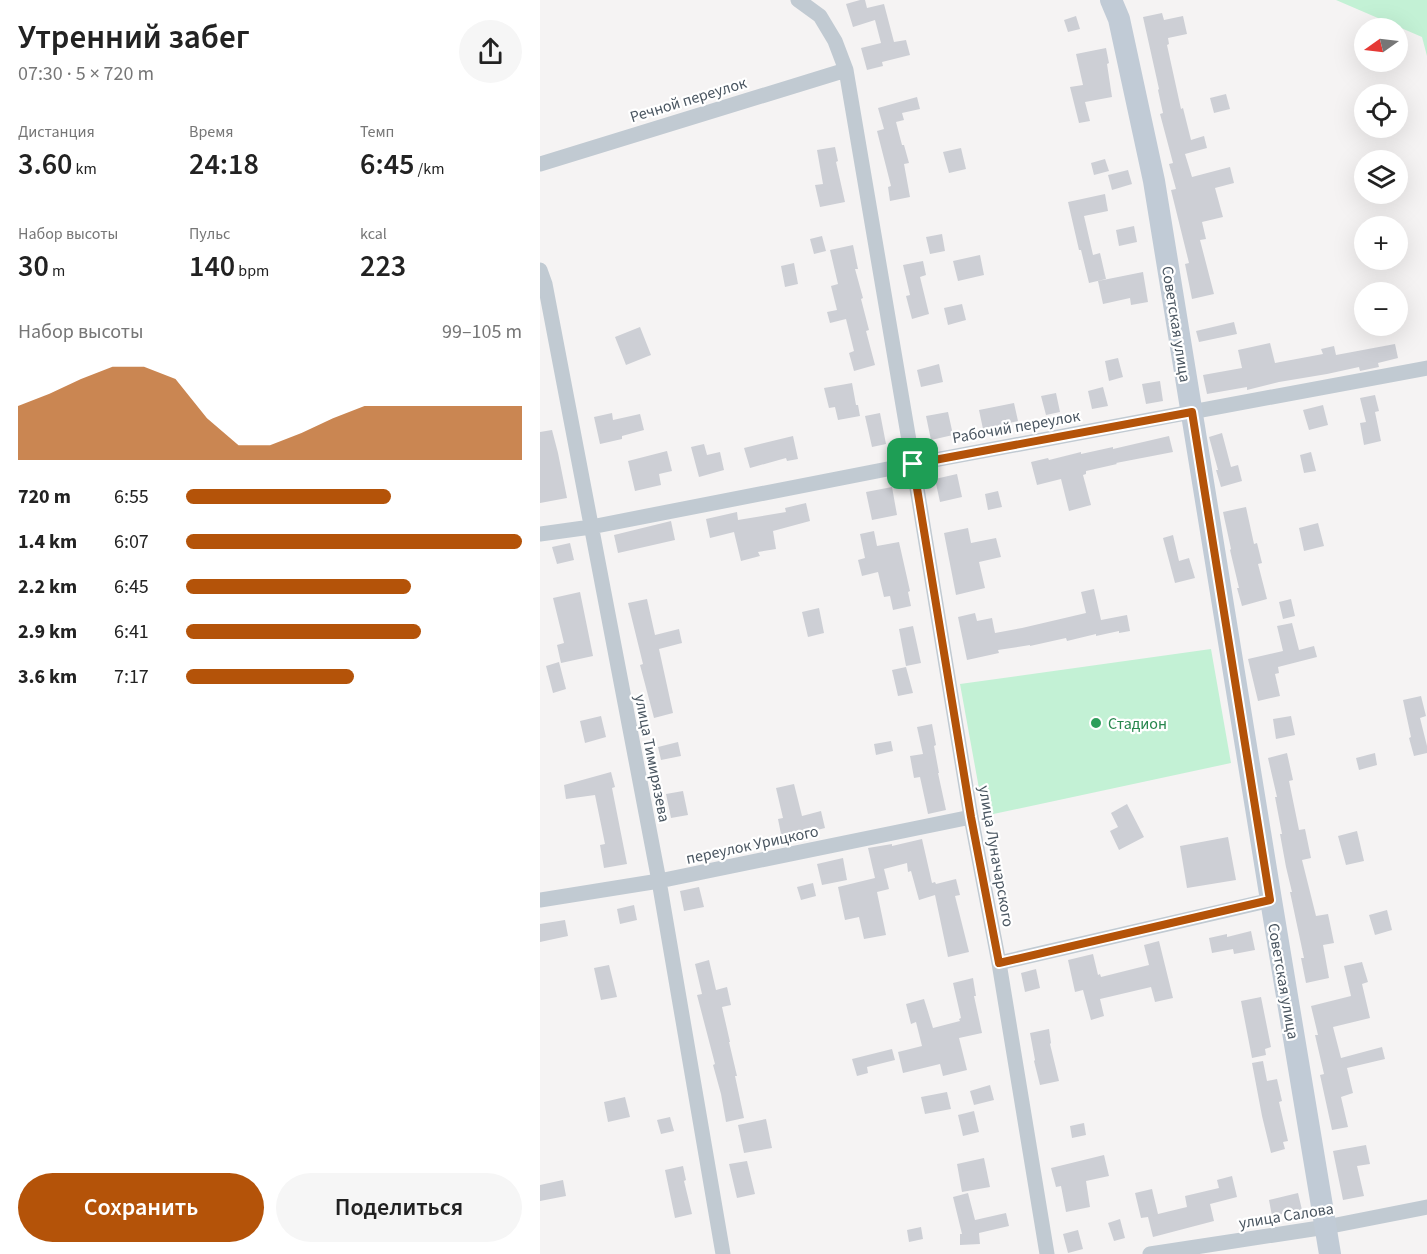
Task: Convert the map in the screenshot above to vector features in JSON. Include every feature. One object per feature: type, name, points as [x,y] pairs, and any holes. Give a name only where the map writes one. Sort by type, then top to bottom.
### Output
[{"type":"main road","name":"Советская улица","points":[[1111,0],[1119,19],[1154,181],[1270,900],[1330,1254]]},
{"type":"street","name":"улица Луначарского","points":[[798,0],[819,16],[835,41],[846,70],[1047,1254]]},
{"type":"street","name":"Речной переулок","points":[[540,164],[846,70]]},
{"type":"street","name":"улица Тимирязева","points":[[540,270],[545,284],[659,881],[723,1254]]},
{"type":"street","name":"Рабочий переулок","points":[[540,534],[591,527],[1427,368]]},
{"type":"street","name":"переулок Урицкого","points":[[540,900],[659,881],[971,817]]},
{"type":"street","points":[[999,963],[1270,900]]},
{"type":"street","name":"улица Салова","points":[[1150,1254],[1326,1227],[1427,1207]]},
{"type":"green space","points":[[1336,0],[1427,0],[1427,56],[1422,37],[1408,31],[1408,18],[1378,18]]},
{"type":"green space","name":"Стадион","points":[[1211,649],[1231,763],[984,816],[960,684]]},
{"type":"building","points":[[865,0],[867,8],[884,4],[894,42],[906,40],[910,55],[882,62],[883,66],[867,70],[861,48],[881,43],[875,20],[853,27],[846,4]]},
{"type":"building","points":[[1162,13],[1164,20],[1183,16],[1187,34],[1168,38],[1169,44],[1167,45],[1181,109],[1183,108],[1191,140],[1204,136],[1207,148],[1185,154],[1192,177],[1230,167],[1234,183],[1215,188],[1223,217],[1202,222],[1206,239],[1200,240],[1214,294],[1192,299],[1185,264],[1189,263],[1171,190],[1176,189],[1169,164],[1173,163],[1160,114],[1163,113],[1159,89],[1143,17]]},
{"type":"building","points":[[1076,16],[1080,29],[1068,32],[1064,20]]},
{"type":"building","points":[[1106,48],[1112,97],[1085,102],[1090,121],[1079,123],[1070,87],[1083,85],[1076,54]]},
{"type":"building","points":[[1226,94],[1230,109],[1214,113],[1210,98]]},
{"type":"building","points":[[917,97],[920,109],[902,113],[904,120],[896,122],[909,163],[904,164],[910,197],[890,201],[888,187],[891,186],[877,131],[884,129],[878,108]]},
{"type":"building","points":[[835,147],[845,202],[820,207],[815,185],[823,184],[817,150]]},
{"type":"building","points":[[961,148],[966,169],[949,173],[943,152]]},
{"type":"building","points":[[1105,159],[1109,171],[1094,175],[1091,163]]},
{"type":"building","points":[[1128,170],[1132,184],[1112,190],[1108,175]]},
{"type":"building","points":[[1105,194],[1108,211],[1084,216],[1093,255],[1100,253],[1106,279],[1089,283],[1068,202]]},
{"type":"building","points":[[1134,226],[1137,242],[1119,246],[1116,230]]},
{"type":"building","points":[[942,234],[945,251],[930,254],[926,237]]},
{"type":"building","points":[[822,236],[826,251],[814,254],[810,239]]},
{"type":"building","points":[[853,245],[858,269],[855,269],[869,330],[866,331],[875,365],[854,371],[849,353],[854,351],[846,319],[830,323],[827,312],[837,310],[831,286],[838,284],[830,250]]},
{"type":"building","points":[[980,255],[984,275],[958,281],[953,261]]},
{"type":"building","points":[[923,261],[926,275],[920,277],[929,314],[912,319],[906,296],[910,295],[903,265]]},
{"type":"building","points":[[794,263],[798,284],[785,287],[781,266]]},
{"type":"building","points":[[1143,272],[1148,302],[1131,305],[1130,298],[1103,304],[1098,281]]},
{"type":"building","points":[[962,304],[966,320],[948,325],[944,308]]},
{"type":"building","points":[[1234,322],[1237,334],[1199,342],[1196,331]]},
{"type":"building","points":[[640,327],[651,355],[626,365],[615,337]]},
{"type":"building","points":[[1270,343],[1275,363],[1323,354],[1321,349],[1334,346],[1336,355],[1395,344],[1398,358],[1378,363],[1379,367],[1360,371],[1359,367],[1247,390],[1247,387],[1207,394],[1203,375],[1242,368],[1238,350]]},
{"type":"building","points":[[1118,358],[1123,377],[1109,381],[1105,361]]},
{"type":"building","points":[[939,364],[943,382],[921,387],[917,370]]},
{"type":"building","points":[[1160,381],[1163,401],[1146,404],[1142,384]]},
{"type":"building","points":[[852,383],[860,416],[838,420],[835,407],[829,408],[824,388]]},
{"type":"building","points":[[1103,387],[1108,406],[1092,409],[1088,391]]},
{"type":"building","points":[[1056,393],[1060,412],[1046,415],[1041,396]]},
{"type":"building","points":[[1375,395],[1379,411],[1375,412],[1381,441],[1364,445],[1360,423],[1366,422],[1360,398]]},
{"type":"building","points":[[1014,403],[1018,421],[983,429],[979,410]]},
{"type":"building","points":[[1323,405],[1328,425],[1309,430],[1303,410]]},
{"type":"building","points":[[948,412],[953,435],[931,440],[926,416]]},
{"type":"building","points":[[612,413],[613,420],[640,414],[644,430],[622,436],[622,439],[600,444],[594,417]]},
{"type":"building","points":[[880,413],[886,444],[872,447],[865,416]]},
{"type":"building","points":[[552,430],[567,498],[540,503],[540,432]]},
{"type":"building","points":[[1222,433],[1231,467],[1238,465],[1242,481],[1221,487],[1209,437]]},
{"type":"building","points":[[793,436],[798,459],[787,461],[786,458],[750,468],[744,448]]},
{"type":"building","points":[[1169,436],[1173,452],[1086,471],[1083,475],[1091,505],[1069,511],[1061,479],[1037,485],[1031,462],[1081,452],[1081,454],[1113,447],[1113,449]]},
{"type":"building","points":[[704,444],[707,455],[720,452],[724,470],[699,477],[691,447]]},
{"type":"building","points":[[667,451],[672,471],[659,474],[661,485],[635,491],[628,461]]},
{"type":"building","points":[[1311,452],[1316,471],[1304,473],[1300,455]]},
{"type":"building","points":[[957,474],[962,497],[940,502],[935,479]]},
{"type":"building","points":[[892,487],[897,515],[872,520],[866,492]]},
{"type":"building","points":[[998,491],[1002,507],[988,510],[985,494]]},
{"type":"building","points":[[806,503],[810,521],[773,531],[776,549],[758,552],[760,556],[741,561],[734,532],[710,538],[706,519],[737,512],[738,520],[786,512],[785,508]]},
{"type":"building","points":[[1246,507],[1254,544],[1257,543],[1262,563],[1258,564],[1267,599],[1242,606],[1223,512]]},
{"type":"building","points":[[671,521],[675,540],[618,553],[614,535]]},
{"type":"building","points":[[1318,523],[1324,546],[1304,551],[1299,528]]},
{"type":"building","points":[[968,528],[971,543],[996,538],[1001,557],[979,562],[985,588],[956,595],[944,533]]},
{"type":"building","points":[[874,531],[877,546],[899,542],[911,606],[893,610],[890,596],[884,597],[878,572],[862,576],[858,560],[865,558],[860,534]]},
{"type":"building","points":[[1173,535],[1179,561],[1189,558],[1195,578],[1175,583],[1163,538]]},
{"type":"building","points":[[570,543],[574,560],[557,564],[552,547]]},
{"type":"building","points":[[1094,589],[1101,620],[1127,615],[1130,631],[1096,636],[1096,634],[1067,641],[1066,638],[998,650],[999,653],[967,660],[958,617],[975,613],[977,621],[992,618],[995,633],[1022,628],[1086,613],[1081,592]]},
{"type":"building","points":[[580,592],[593,656],[561,663],[557,645],[564,643],[553,598]]},
{"type":"building","points":[[647,599],[655,635],[679,629],[682,643],[659,649],[673,713],[654,718],[640,665],[643,664],[628,603]]},
{"type":"building","points":[[1291,599],[1295,616],[1283,619],[1279,602]]},
{"type":"building","points":[[819,608],[824,633],[808,637],[802,612]]},
{"type":"building","points":[[1292,623],[1299,650],[1314,646],[1317,657],[1278,667],[1279,673],[1275,674],[1280,696],[1258,701],[1248,659],[1283,651],[1277,626]]},
{"type":"building","points":[[913,626],[921,663],[906,666],[899,629]]},
{"type":"building","points":[[559,662],[566,689],[553,693],[546,666]]},
{"type":"building","points":[[906,667],[913,693],[898,696],[892,670]]},
{"type":"building","points":[[1421,696],[1426,716],[1420,718],[1427,753],[1414,756],[1403,700]]},
{"type":"building","points":[[601,716],[606,737],[585,743],[580,721]]},
{"type":"building","points":[[1291,716],[1295,735],[1276,739],[1273,719]]},
{"type":"building","points":[[932,724],[938,773],[946,810],[928,814],[920,777],[914,778],[910,756],[923,754],[917,727]]},
{"type":"building","points":[[891,741],[893,751],[876,755],[874,744]]},
{"type":"building","points":[[678,742],[681,756],[661,760],[658,747]]},
{"type":"building","points":[[1287,753],[1293,780],[1289,781],[1299,830],[1305,829],[1311,858],[1302,860],[1316,916],[1328,914],[1334,943],[1323,945],[1329,978],[1306,983],[1301,958],[1304,958],[1280,834],[1282,834],[1275,797],[1277,797],[1268,758]]},
{"type":"building","points":[[1375,753],[1377,765],[1359,770],[1356,758]]},
{"type":"building","points":[[611,772],[627,864],[604,868],[600,845],[605,844],[595,795],[566,799],[564,785]]},
{"type":"building","points":[[794,784],[802,816],[821,811],[825,828],[782,839],[778,819],[783,818],[776,788]]},
{"type":"building","points":[[683,791],[688,815],[671,818],[666,794]]},
{"type":"building","points":[[1127,804],[1144,837],[1119,850],[1110,831],[1118,827],[1111,813]]},
{"type":"building","points":[[1357,831],[1364,861],[1346,865],[1338,836]]},
{"type":"building","points":[[1228,837],[1236,880],[1187,888],[1180,846]]},
{"type":"building","points":[[922,839],[932,883],[956,879],[960,895],[955,896],[969,952],[948,957],[935,895],[919,900],[911,871],[908,872],[907,863],[884,869],[889,889],[877,892],[886,935],[864,939],[859,917],[845,920],[838,887],[875,878],[868,848],[892,844],[892,846]]},
{"type":"building","points":[[843,858],[847,880],[822,885],[817,864]]},
{"type":"building","points":[[813,883],[816,896],[801,900],[797,887]]},
{"type":"building","points":[[699,887],[704,907],[684,911],[680,891]]},
{"type":"building","points":[[634,905],[637,920],[620,924],[617,909]]},
{"type":"building","points":[[1387,910],[1392,930],[1375,935],[1369,915]]},
{"type":"building","points":[[565,920],[568,936],[540,942],[540,924]]},
{"type":"building","points":[[1251,931],[1255,950],[1234,954],[1233,949],[1212,953],[1209,938],[1227,934],[1227,937]]},
{"type":"building","points":[[1159,941],[1173,998],[1155,1002],[1151,987],[1100,999],[1104,1016],[1091,1020],[1083,990],[1075,992],[1068,960],[1093,954],[1098,975],[1100,974],[1101,977],[1149,965],[1144,945]]},
{"type":"building","points":[[709,960],[716,990],[727,987],[731,1005],[722,1007],[744,1118],[726,1122],[713,1065],[715,1064],[697,995],[702,994],[695,964]]},
{"type":"building","points":[[1362,962],[1368,982],[1362,984],[1370,1018],[1333,1027],[1341,1058],[1382,1047],[1385,1059],[1347,1068],[1353,1093],[1341,1097],[1348,1127],[1332,1130],[1320,1075],[1324,1074],[1311,1006],[1351,996],[1344,966]]},
{"type":"building","points":[[609,965],[617,997],[601,1000],[594,968]]},
{"type":"building","points":[[1036,969],[1040,988],[1025,992],[1021,973]]},
{"type":"building","points":[[973,978],[976,996],[974,996],[982,1033],[959,1038],[967,1070],[943,1076],[940,1064],[903,1073],[898,1052],[922,1046],[916,1022],[911,1024],[906,1004],[924,999],[933,1028],[960,1021],[953,983]]},
{"type":"building","points":[[1261,997],[1271,1047],[1265,1049],[1266,1055],[1252,1058],[1241,1001]]},
{"type":"building","points":[[1049,1029],[1050,1044],[1059,1081],[1040,1085],[1030,1033]]},
{"type":"building","points":[[892,1049],[895,1060],[867,1067],[868,1073],[857,1076],[852,1059]]},
{"type":"building","points":[[1263,1061],[1267,1081],[1277,1079],[1282,1101],[1279,1102],[1288,1141],[1283,1142],[1285,1149],[1271,1153],[1252,1063]]},
{"type":"building","points":[[990,1085],[994,1100],[974,1105],[970,1091]]},
{"type":"building","points":[[947,1092],[951,1109],[925,1114],[921,1097]]},
{"type":"building","points":[[625,1097],[630,1117],[608,1122],[604,1102]]},
{"type":"building","points":[[974,1111],[979,1132],[963,1136],[958,1115]]},
{"type":"building","points":[[670,1117],[674,1131],[661,1134],[657,1120]]},
{"type":"building","points":[[766,1119],[772,1148],[744,1153],[738,1125]]},
{"type":"building","points":[[1084,1123],[1086,1135],[1072,1138],[1070,1126]]},
{"type":"building","points":[[1366,1145],[1370,1164],[1357,1166],[1364,1196],[1343,1200],[1333,1151]]},
{"type":"building","points":[[1104,1155],[1109,1176],[1086,1181],[1090,1207],[1066,1212],[1061,1186],[1056,1187],[1051,1168]]},
{"type":"building","points":[[984,1158],[990,1187],[962,1192],[957,1164]]},
{"type":"building","points":[[747,1161],[755,1194],[737,1198],[729,1164]]},
{"type":"building","points":[[683,1166],[692,1214],[675,1218],[665,1170]]},
{"type":"building","points":[[1232,1176],[1237,1197],[1210,1204],[1214,1221],[1153,1237],[1148,1217],[1141,1218],[1135,1193],[1152,1189],[1158,1214],[1187,1207],[1185,1196],[1219,1188],[1217,1180]]},
{"type":"building","points":[[563,1180],[566,1196],[540,1201],[540,1185]]},
{"type":"building","points":[[968,1193],[975,1220],[1006,1213],[1009,1226],[979,1233],[980,1244],[960,1245],[960,1234],[962,1234],[953,1197]]},
{"type":"building","points":[[1298,1193],[1302,1210],[1272,1216],[1269,1200]]},
{"type":"building","points":[[1120,1219],[1125,1238],[1114,1241],[1108,1223]]},
{"type":"building","points":[[921,1227],[923,1239],[909,1242],[907,1230]]},
{"type":"building","points":[[1078,1230],[1083,1249],[1068,1253],[1063,1234]]},
{"type":"place","name":"Стадион","points":[[1096,723]]},
{"type":"route","points":[[1192,412],[1270,900],[999,963],[971,817],[913,464],[1192,412]]}]
